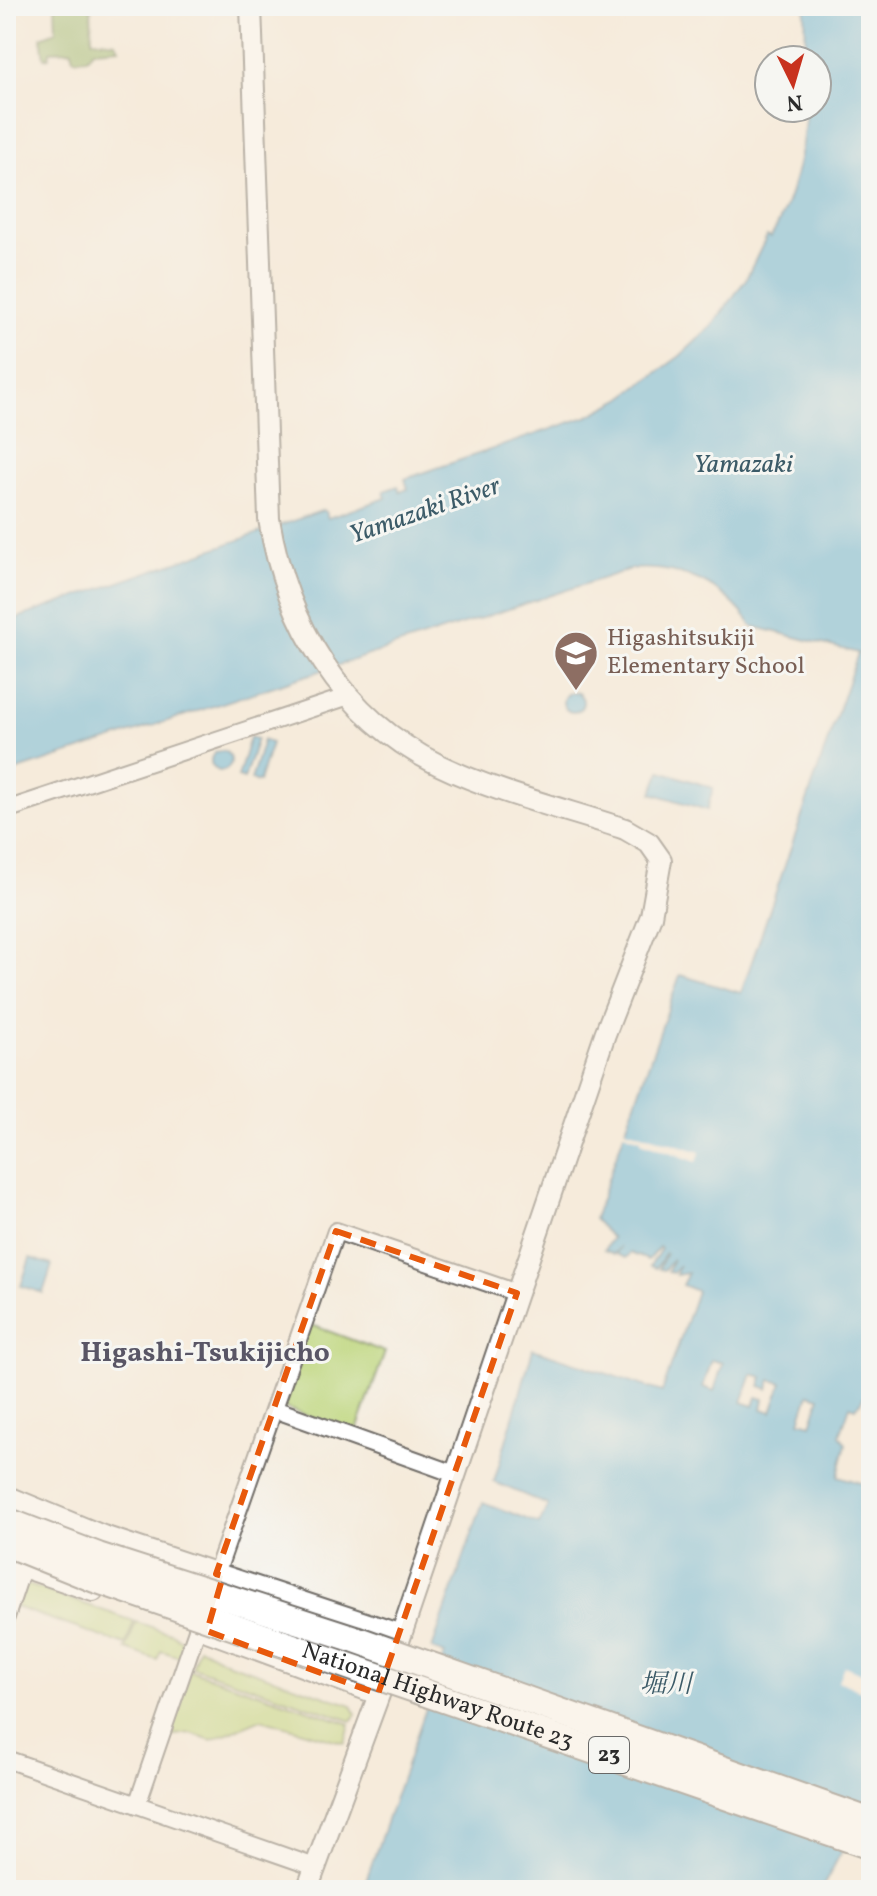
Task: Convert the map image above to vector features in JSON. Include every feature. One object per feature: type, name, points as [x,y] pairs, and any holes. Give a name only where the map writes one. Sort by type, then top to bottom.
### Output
[{"type":"highway","name":"National Highway Route 23","points":[[6,1521],[98,1556],[355,1639],[871,1822]]},
{"type":"highway","name":"National Highway Route 23","points":[[6,1543],[95,1579],[871,1846]]},
{"type":"street","points":[[251,6],[269,519],[289,601],[311,643],[334,677],[349,696],[397,740],[439,765],[625,829],[649,843],[661,860],[651,916],[605,1034],[401,1635],[307,1890]]},
{"type":"street","points":[[6,810],[349,696]]},
{"type":"street","points":[[137,1805],[202,1629],[336,1231],[517,1293]]},
{"type":"street","points":[[274,1409],[455,1474]]},
{"type":"street","points":[[6,1496],[103,1536],[401,1635]]},
{"type":"street","points":[[6,1617],[14,1563],[378,1694]]},
{"type":"street","points":[[6,1759],[315,1867]]},
{"type":"highlighted area","points":[[336,1231],[517,1293],[378,1694],[207,1631],[223,1576],[216,1574]]},
{"type":"green space","points":[[55,6],[91,6],[92,39],[116,42],[119,48],[93,50],[87,58],[74,59],[72,50],[50,51],[49,57],[44,58],[41,37],[56,31]]},
{"type":"green space","points":[[309,1324],[385,1352],[356,1433],[279,1406]]},
{"type":"green space","points":[[23,1583],[134,1621],[126,1645],[15,1607]]},
{"type":"green space","points":[[136,1622],[173,1634],[185,1643],[180,1657],[161,1651],[157,1660],[126,1649]]},
{"type":"green space","points":[[199,1647],[229,1663],[352,1705],[356,1714],[352,1721],[192,1667]]},
{"type":"green space","points":[[190,1670],[350,1724],[345,1743],[261,1719],[211,1740],[191,1733],[166,1736]]},
{"type":"water","name":"堀川","points":[[805,6],[871,6],[871,1393],[865,1395],[856,1408],[850,1406],[840,1435],[846,1444],[838,1476],[871,1486],[871,1844],[843,1849],[821,1890],[379,1890],[364,1886],[445,1654],[432,1649],[483,1502],[539,1524],[548,1505],[494,1482],[533,1349],[662,1392],[697,1291],[682,1285],[688,1273],[676,1275],[679,1265],[673,1273],[668,1272],[673,1259],[664,1270],[659,1269],[666,1253],[656,1268],[650,1266],[661,1249],[659,1247],[648,1260],[630,1253],[626,1258],[616,1254],[620,1247],[614,1254],[604,1250],[612,1238],[594,1219],[680,975],[741,993],[858,653],[752,626],[741,611],[714,588],[684,574],[631,569],[6,774],[6,622],[324,510],[328,518],[386,498],[384,491],[398,486],[400,492],[408,489],[405,479],[589,416],[621,399],[680,356],[712,326],[746,279],[767,236],[771,237],[779,223],[796,175],[804,124],[833,124],[833,44],[806,44]],"holes":[[[712,1360],[723,1363],[714,1391],[703,1387]],[[752,1374],[763,1377],[760,1386],[768,1389],[771,1380],[782,1383],[772,1412],[762,1409],[764,1399],[757,1397],[754,1406],[742,1402]],[[809,1394],[820,1397],[811,1424],[800,1421]]]},
{"type":"water","points":[[569,692],[577,692],[583,702],[577,712],[569,712],[563,706],[563,698]]},
{"type":"water","points":[[250,737],[257,739],[244,779],[238,777]]},
{"type":"water","points":[[263,740],[271,743],[259,782],[251,780]]},
{"type":"water","points":[[221,751],[228,754],[231,761],[228,768],[221,771],[214,768],[211,761],[214,754]]},
{"type":"water","points":[[661,771],[713,788],[707,810],[652,793]]},
{"type":"water","points":[[30,1258],[52,1265],[43,1293],[21,1286]]},
{"type":"pier","points":[[622,1128],[700,1152],[697,1162],[641,1142],[641,1139],[621,1132]]},
{"type":"pier","points":[[844,1666],[871,1677],[871,1695],[838,1681]]},
{"type":"place","name":"Higashitsukiji Elementary School","points":[[576,692]]},
{"type":"district","name":"Higashi-Tsukijicho","points":[[205,1353]]},
{"type":"water label","name":"Yamazaki","points":[[743,465]]},
{"type":"water label","name":"Yamazaki River","points":[[425,511]]}]
